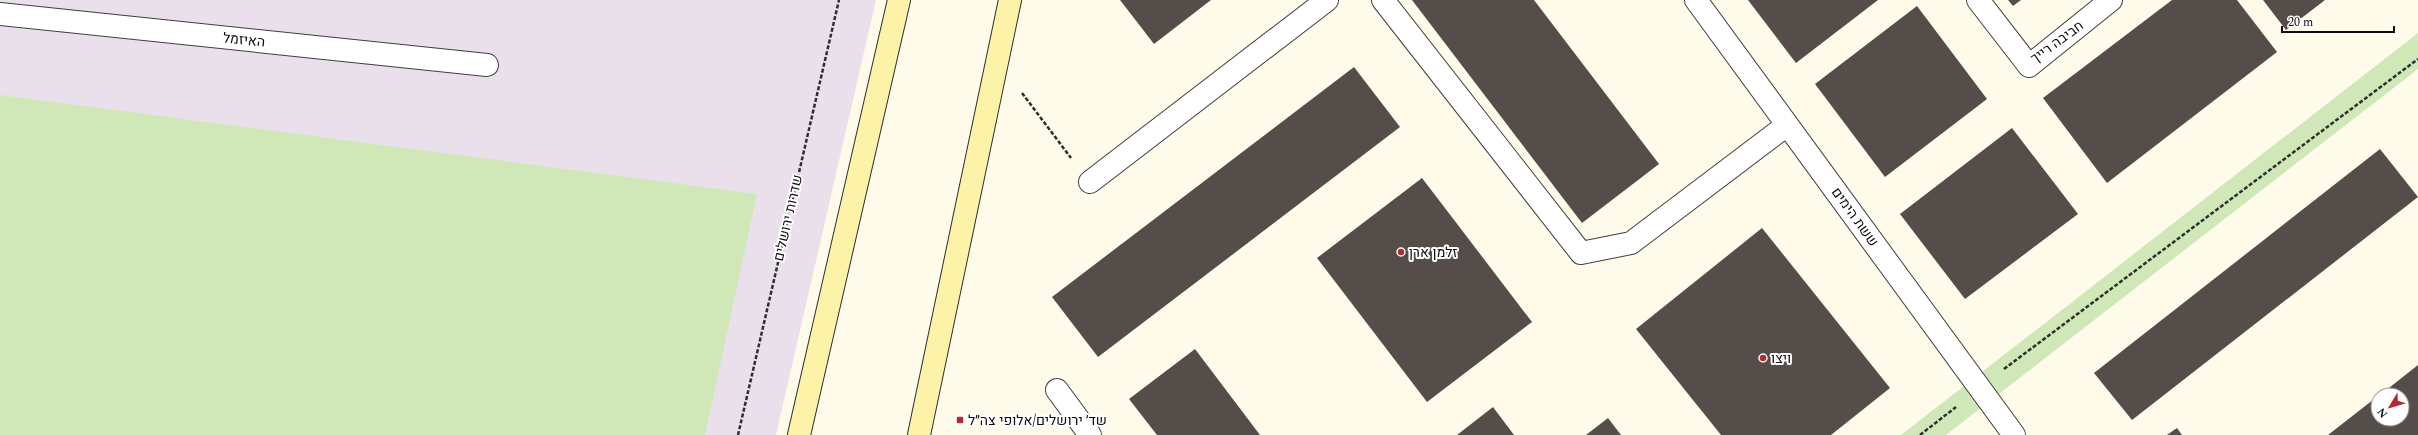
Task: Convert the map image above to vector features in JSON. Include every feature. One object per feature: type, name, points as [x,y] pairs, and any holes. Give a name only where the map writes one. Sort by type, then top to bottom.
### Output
[{"type":"main road","points":[[798,435],[899,0]]},
{"type":"main road","points":[[919,435],[1010,0]]},
{"type":"street","points":[[1090,182],[1327,0]]},
{"type":"street","points":[[1384,0],[1581,253],[1631,243],[1787,125]]},
{"type":"street","name":"ששת הימים","points":[[1696,0],[2014,435]]},
{"type":"street","name":"חביבה רייך","points":[[1978,0],[2029,66],[2111,0]]},
{"type":"street","name":"האיזמל","points":[[0,14],[488,65]]},
{"type":"street","points":[[1057,390],[1090,435]]},
{"type":"path","name":"שדרות ירושלים","points":[[738,435],[839,0]]},
{"type":"path","points":[[997,59],[1090,182]]},
{"type":"path","points":[[1920,435],[1979,388],[2418,59]]},
{"type":"shaded area","points":[[0,0],[876,0],[776,435],[0,435]]},
{"type":"green space","points":[[2418,33],[2418,69],[1946,435],[1901,435]]},
{"type":"green space","points":[[0,95],[757,194],[705,435],[0,435]]},
{"type":"building","points":[[1120,0],[1211,0],[1154,44]]},
{"type":"building","points":[[1412,0],[1534,0],[1659,164],[1582,223]]},
{"type":"building","points":[[1748,0],[1878,0],[1796,63]]},
{"type":"building","points":[[2008,0],[2021,0],[2013,6]]},
{"type":"building","points":[[2172,0],[2237,0],[2277,52],[2107,183],[2043,98]]},
{"type":"building","points":[[2263,0],[2325,0],[2286,30]]},
{"type":"building","points":[[1917,6],[1987,99],[1885,177],[1815,84]]},
{"type":"building","points":[[1354,67],[1400,127],[1098,357],[1052,297]]},
{"type":"building","points":[[2012,128],[2078,214],[1965,299],[1900,214]]},
{"type":"building","points":[[2380,149],[2418,197],[2132,420],[2094,373]]},
{"type":"building","points":[[1422,178],[1532,322],[1427,402],[1317,258]]},
{"type":"building","name":"ויצו","points":[[1762,228],[1890,388],[1831,435],[1721,435],[1636,329]]},
{"type":"building","points":[[1195,349],[1260,435],[1157,435],[1129,399]]},
{"type":"building","points":[[2418,365],[2418,435],[2328,435],[2370,402],[2370,427],[2410,427],[2410,387],[2390,387]]},
{"type":"building","points":[[1493,407],[1514,435],[1457,435]]},
{"type":"building","points":[[1608,418],[1621,435],[1586,435]]},
{"type":"building","points":[[2177,428],[2182,435],[2167,435]]},
{"type":"place","name":"זלמן ארן","points":[[1401,252]]},
{"type":"place","name":"ויצו","points":[[1763,358]]},
{"type":"place","name":"שד׳ ירושלים/אלופי צה״ל","points":[[960,420]]}]
